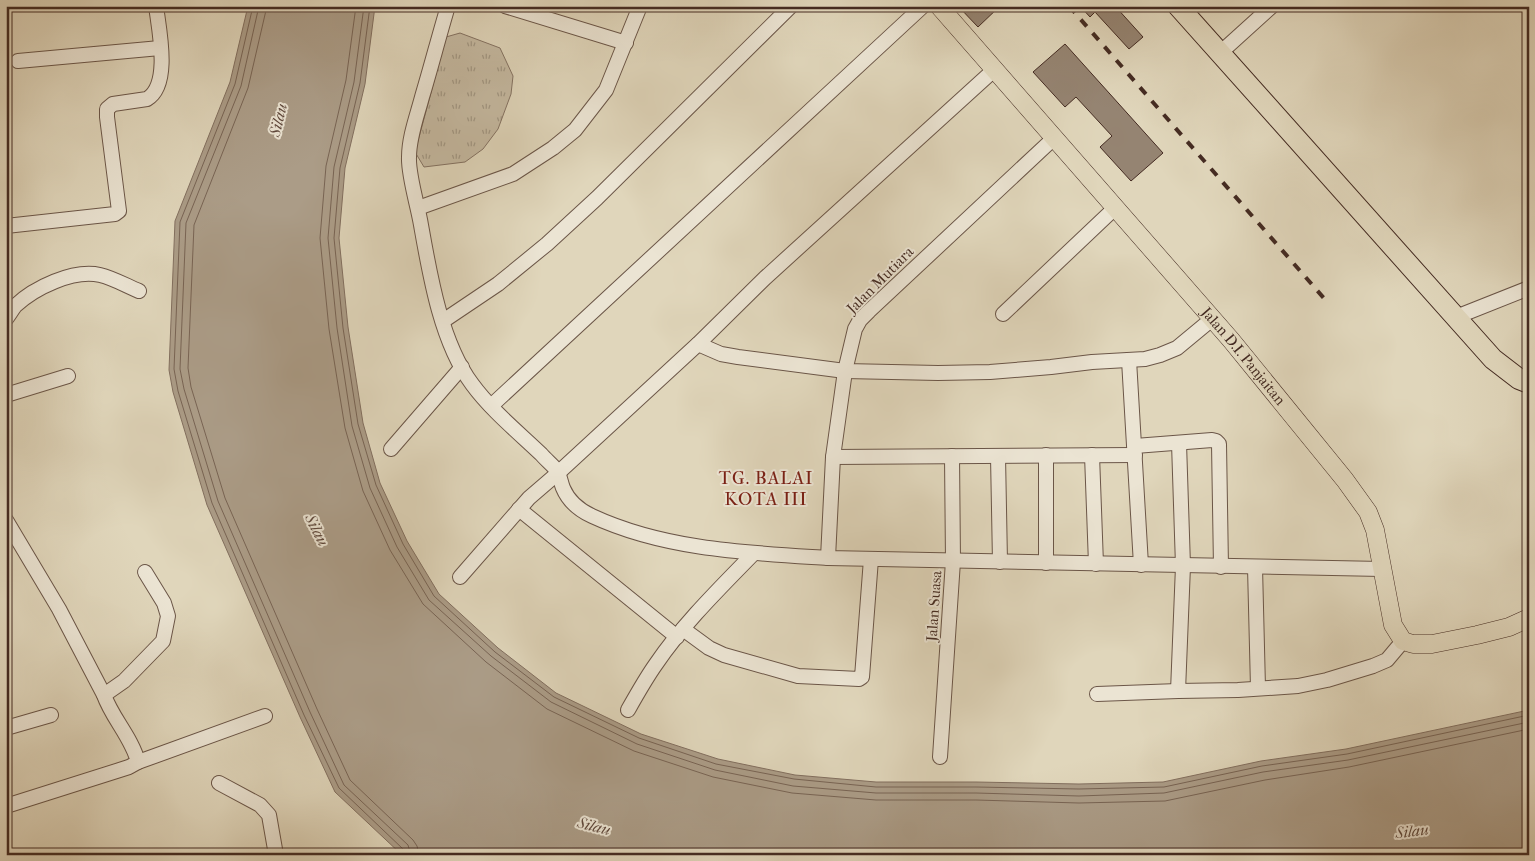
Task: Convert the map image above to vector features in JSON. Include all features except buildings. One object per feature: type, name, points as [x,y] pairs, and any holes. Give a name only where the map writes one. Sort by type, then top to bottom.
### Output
[{"type":"highway","points":[[1178,6],[1492,359],[1519,379],[1529,382]]},
{"type":"main road","name":"Jalan D.I. Panjaitan","points":[[939,6],[1212,319],[1351,488],[1368,512],[1375,530],[1393,625],[1403,640]]},
{"type":"main road","points":[[1403,640],[1413,644],[1432,644],[1510,627],[1529,618]]},
{"type":"street","points":[[6,226],[118,213],[120,208],[107,109],[112,104],[147,99],[156,91],[162,65],[156,6]]},
{"type":"street","points":[[448,6],[418,112],[408,158],[429,270],[443,321],[450,342],[472,384],[491,406],[558,472],[564,490],[571,501],[590,515],[624,529],[657,539],[754,554],[953,561],[1382,569]]},
{"type":"street","points":[[505,6],[626,43]]},
{"type":"street","points":[[418,208],[513,174],[568,136],[581,124],[606,90],[640,6]]},
{"type":"street","points":[[443,321],[498,284],[547,244],[597,198],[791,6]]},
{"type":"street","points":[[491,406],[923,6]]},
{"type":"street","points":[[1219,54],[1272,6]]},
{"type":"street","points":[[18,61],[160,48]]},
{"type":"street","points":[[460,577],[541,486],[698,344],[765,278],[995,69]]},
{"type":"street","name":"Jalan Mutiara","points":[[828,558],[833,457],[845,371],[852,339],[860,320],[1054,138]]},
{"type":"street","points":[[1003,314],[1116,207]]},
{"type":"street","points":[[6,319],[15,307],[42,287],[83,274],[99,275],[139,290]]},
{"type":"street","points":[[1456,317],[1529,288]]},
{"type":"street","points":[[698,344],[721,354],[845,371],[990,372],[1145,359],[1177,348],[1212,319]]},
{"type":"street","points":[[1129,360],[1141,565]]},
{"type":"street","points":[[391,449],[462,367]]},
{"type":"street","points":[[6,395],[68,376]]},
{"type":"street","points":[[833,457],[1092,455],[1179,443],[1216,441],[1219,444],[1221,567]]},
{"type":"street","points":[[1178,691],[1183,566],[1179,443]]},
{"type":"street","points":[[1046,455],[1046,563]]},
{"type":"street","points":[[1092,455],[1096,564]]},
{"type":"street","name":"Jalan Suasa","points":[[940,757],[953,561],[952,456]]},
{"type":"street","points":[[998,456],[1000,562]]},
{"type":"street","points":[[519,510],[680,633],[724,655],[798,676],[859,679],[862,677],[871,559]]},
{"type":"street","points":[[6,520],[59,609],[104,695],[109,709],[134,750],[138,762]]},
{"type":"street","points":[[628,710],[657,663],[680,633],[754,554]]},
{"type":"street","points":[[1255,567],[1258,688]]},
{"type":"street","points":[[104,695],[124,681],[163,640],[168,616],[164,603],[145,572]]},
{"type":"street","points":[[1097,694],[1238,690],[1298,686],[1327,680],[1387,660],[1403,640]]},
{"type":"street","points":[[6,728],[51,715]]},
{"type":"street","points":[[6,806],[129,767],[138,762],[265,716]]},
{"type":"street","points":[[219,783],[260,805],[269,815],[276,855]]},
{"type":"green space","points":[[460,33],[500,48],[513,76],[511,94],[498,129],[483,149],[465,162],[424,167],[415,152],[446,37]]},
{"type":"water","name":"Silau","points":[[248,6],[375,6],[365,84],[345,168],[339,238],[348,327],[363,423],[380,483],[407,541],[439,594],[498,648],[556,693],[641,734],[718,759],[795,775],[876,782],[1079,784],[1163,782],[1261,761],[1346,749],[1529,710],[1529,855],[402,855],[335,792],[207,505],[173,392],[169,370],[175,221],[230,82]]},
{"type":"railway","points":[[1069,6],[1329,304]]},
{"type":"district","name":"TG. BALAI KOTA III","points":[[766,488]]}]
